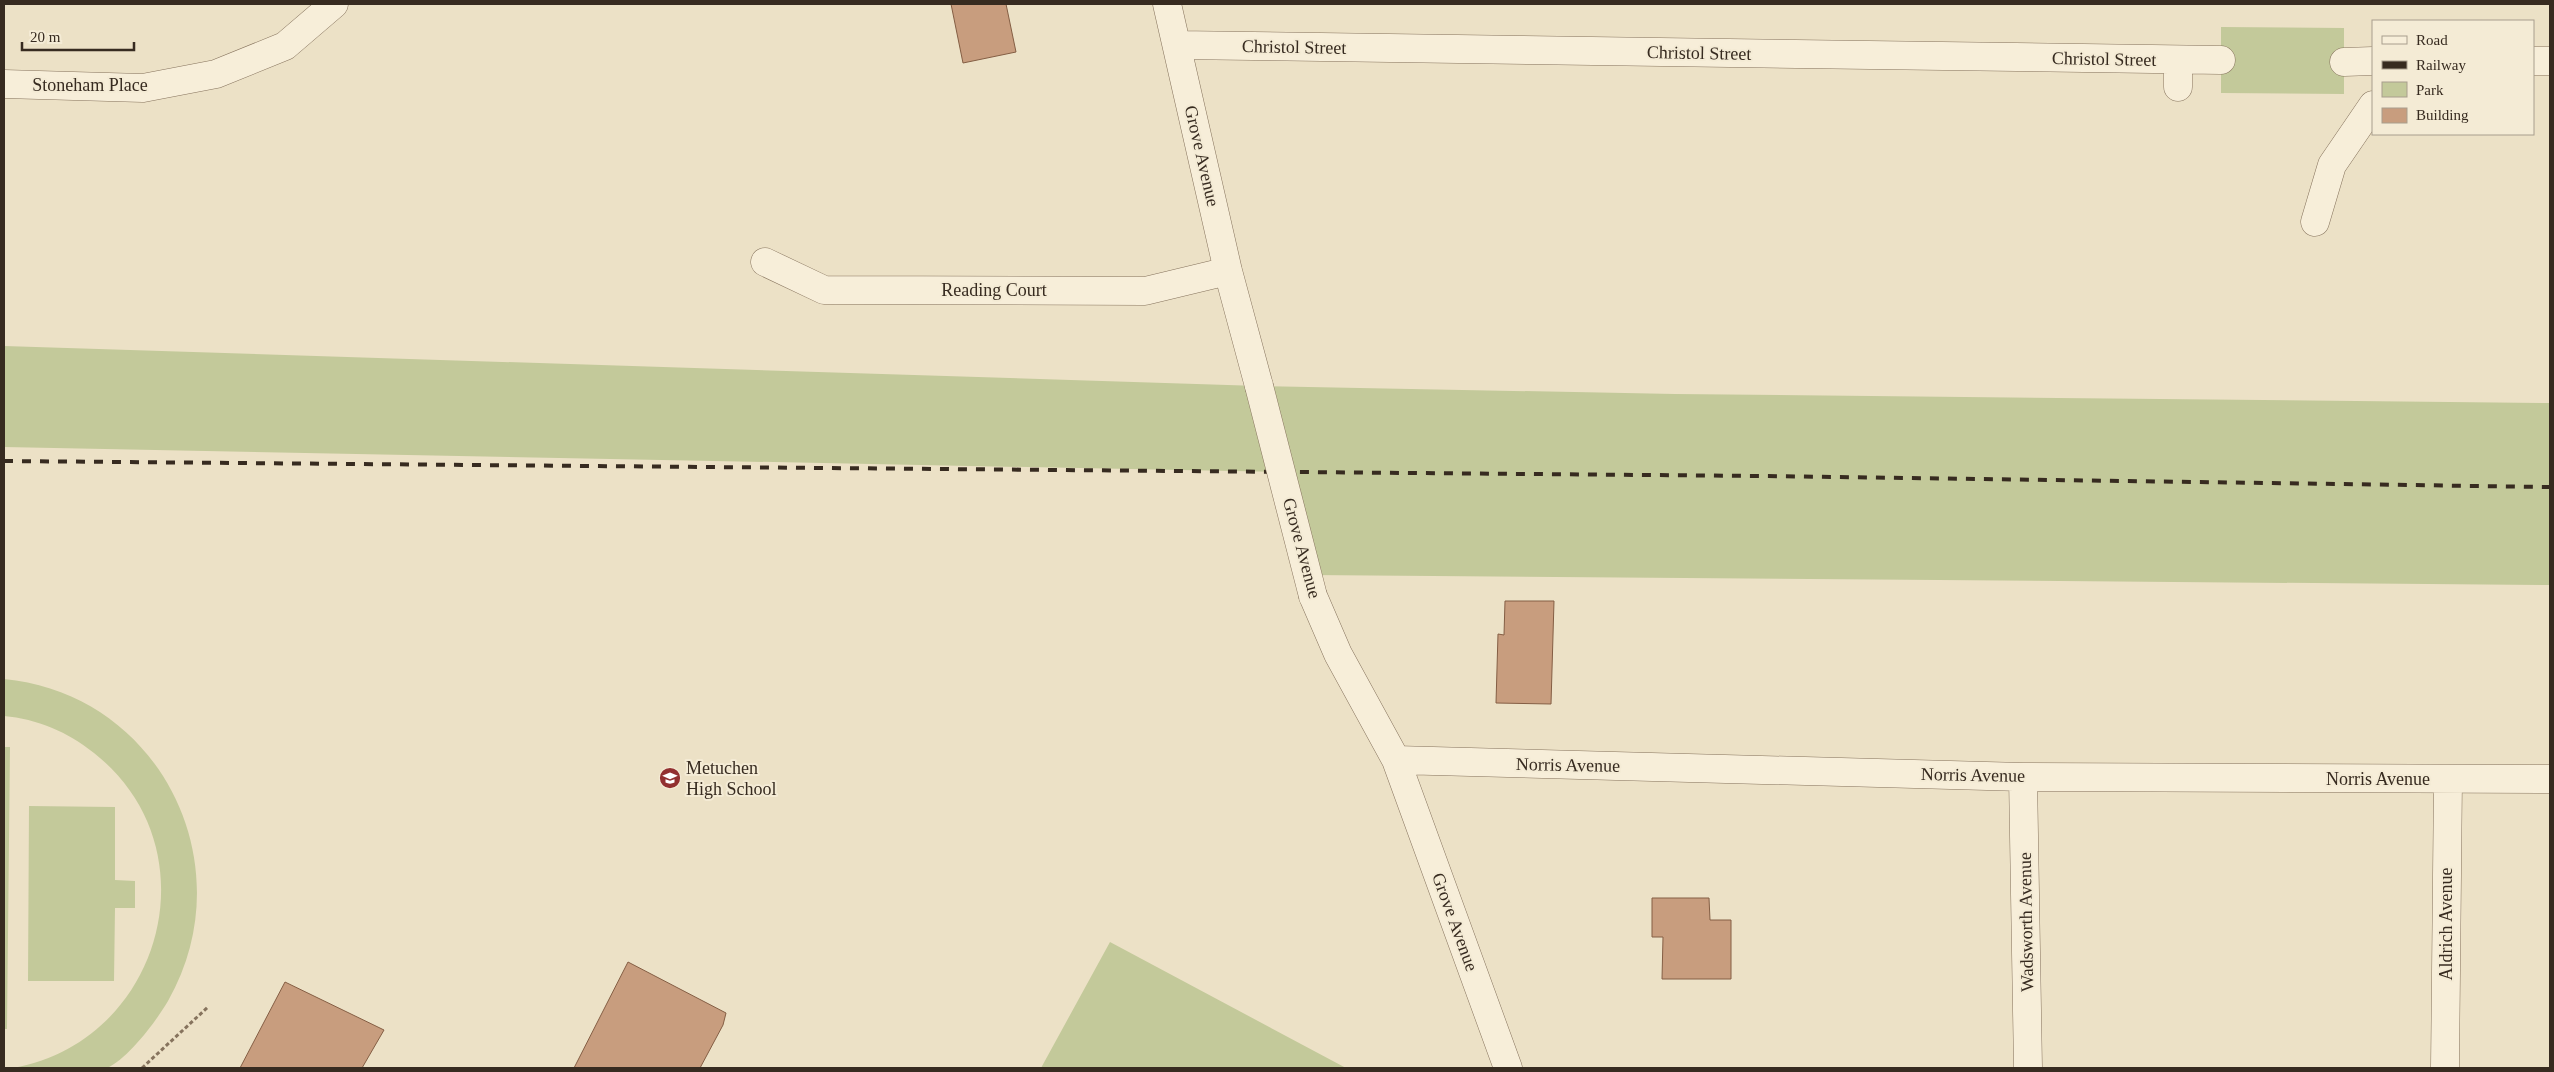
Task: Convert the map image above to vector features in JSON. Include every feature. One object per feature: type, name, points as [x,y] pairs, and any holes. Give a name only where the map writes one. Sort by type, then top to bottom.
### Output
[{"type":"street","name":"Stoneham Place","points":[[4,84],[143,88],[216,74],[285,46],[334,4]]},
{"type":"street","name":"Grove Avenue","points":[[1167,4],[1228,271],[1313,596],[1338,654],[1396,760],[1508,1068]]},
{"type":"street","name":"Christol Street","points":[[1177,46],[2221,60]]},
{"type":"street","points":[[2178,60],[2178,87]]},
{"type":"street","points":[[2344,62],[2372,61]]},
{"type":"street","points":[[2534,61],[2550,61]]},
{"type":"street","points":[[2315,222],[2332,164],[2372,106]]},
{"type":"street","name":"Reading Court","points":[[765,262],[824,290],[1145,291],[1228,271]]},
{"type":"street","name":"Norris Avenue","points":[[1396,760],[2023,777],[2550,779]]},
{"type":"street","name":"Wadsworth Avenue","points":[[2023,777],[2028,1068]]},
{"type":"street","name":"Aldrich Avenue","points":[[2445,1068],[2448,779]]},
{"type":"path","points":[[142,1068],[208,1007]]},
{"type":"green space","points":[[2221,27],[2344,28],[2344,94],[2221,93]]},
{"type":"green space","points":[[4,346],[1259,386],[1675,394],[2550,403],[2550,585],[1309,575],[1279,472],[4,447]]},
{"type":"green space","points":[[4,679],[59,692],[107,717],[145,752],[174,795],[191,844],[197,896],[190,949],[168,1001],[157,1018],[133,1048],[107,1068],[77,1070],[13,1068],[65,1051],[106,1021],[136,982],[155,936],[161,887],[153,838],[131,793],[94,753],[74,739],[40,723],[4,716]]},
{"type":"green space","points":[[4,747],[10,747],[7,1029],[4,1029]]},
{"type":"green space","points":[[29,806],[115,807],[115,880],[135,881],[135,908],[115,908],[114,981],[28,981]]},
{"type":"green space","points":[[1110,942],[1346,1068],[1041,1068]]},
{"type":"building","points":[[951,4],[1006,4],[1016,52],[963,63]]},
{"type":"building","points":[[1505,601],[1554,601],[1551,704],[1496,703],[1498,634],[1504,635]]},
{"type":"building","points":[[1652,898],[1709,898],[1710,920],[1731,920],[1731,979],[1662,979],[1663,937],[1652,937]]},
{"type":"building","points":[[628,962],[726,1013],[723,1025],[700,1068],[574,1068]]},
{"type":"building","points":[[285,982],[384,1030],[362,1068],[240,1068]]},
{"type":"railway","points":[[4,461],[1764,476],[2550,487]]},
{"type":"place","name":"Metuchen High School","points":[[670,778]]}]
